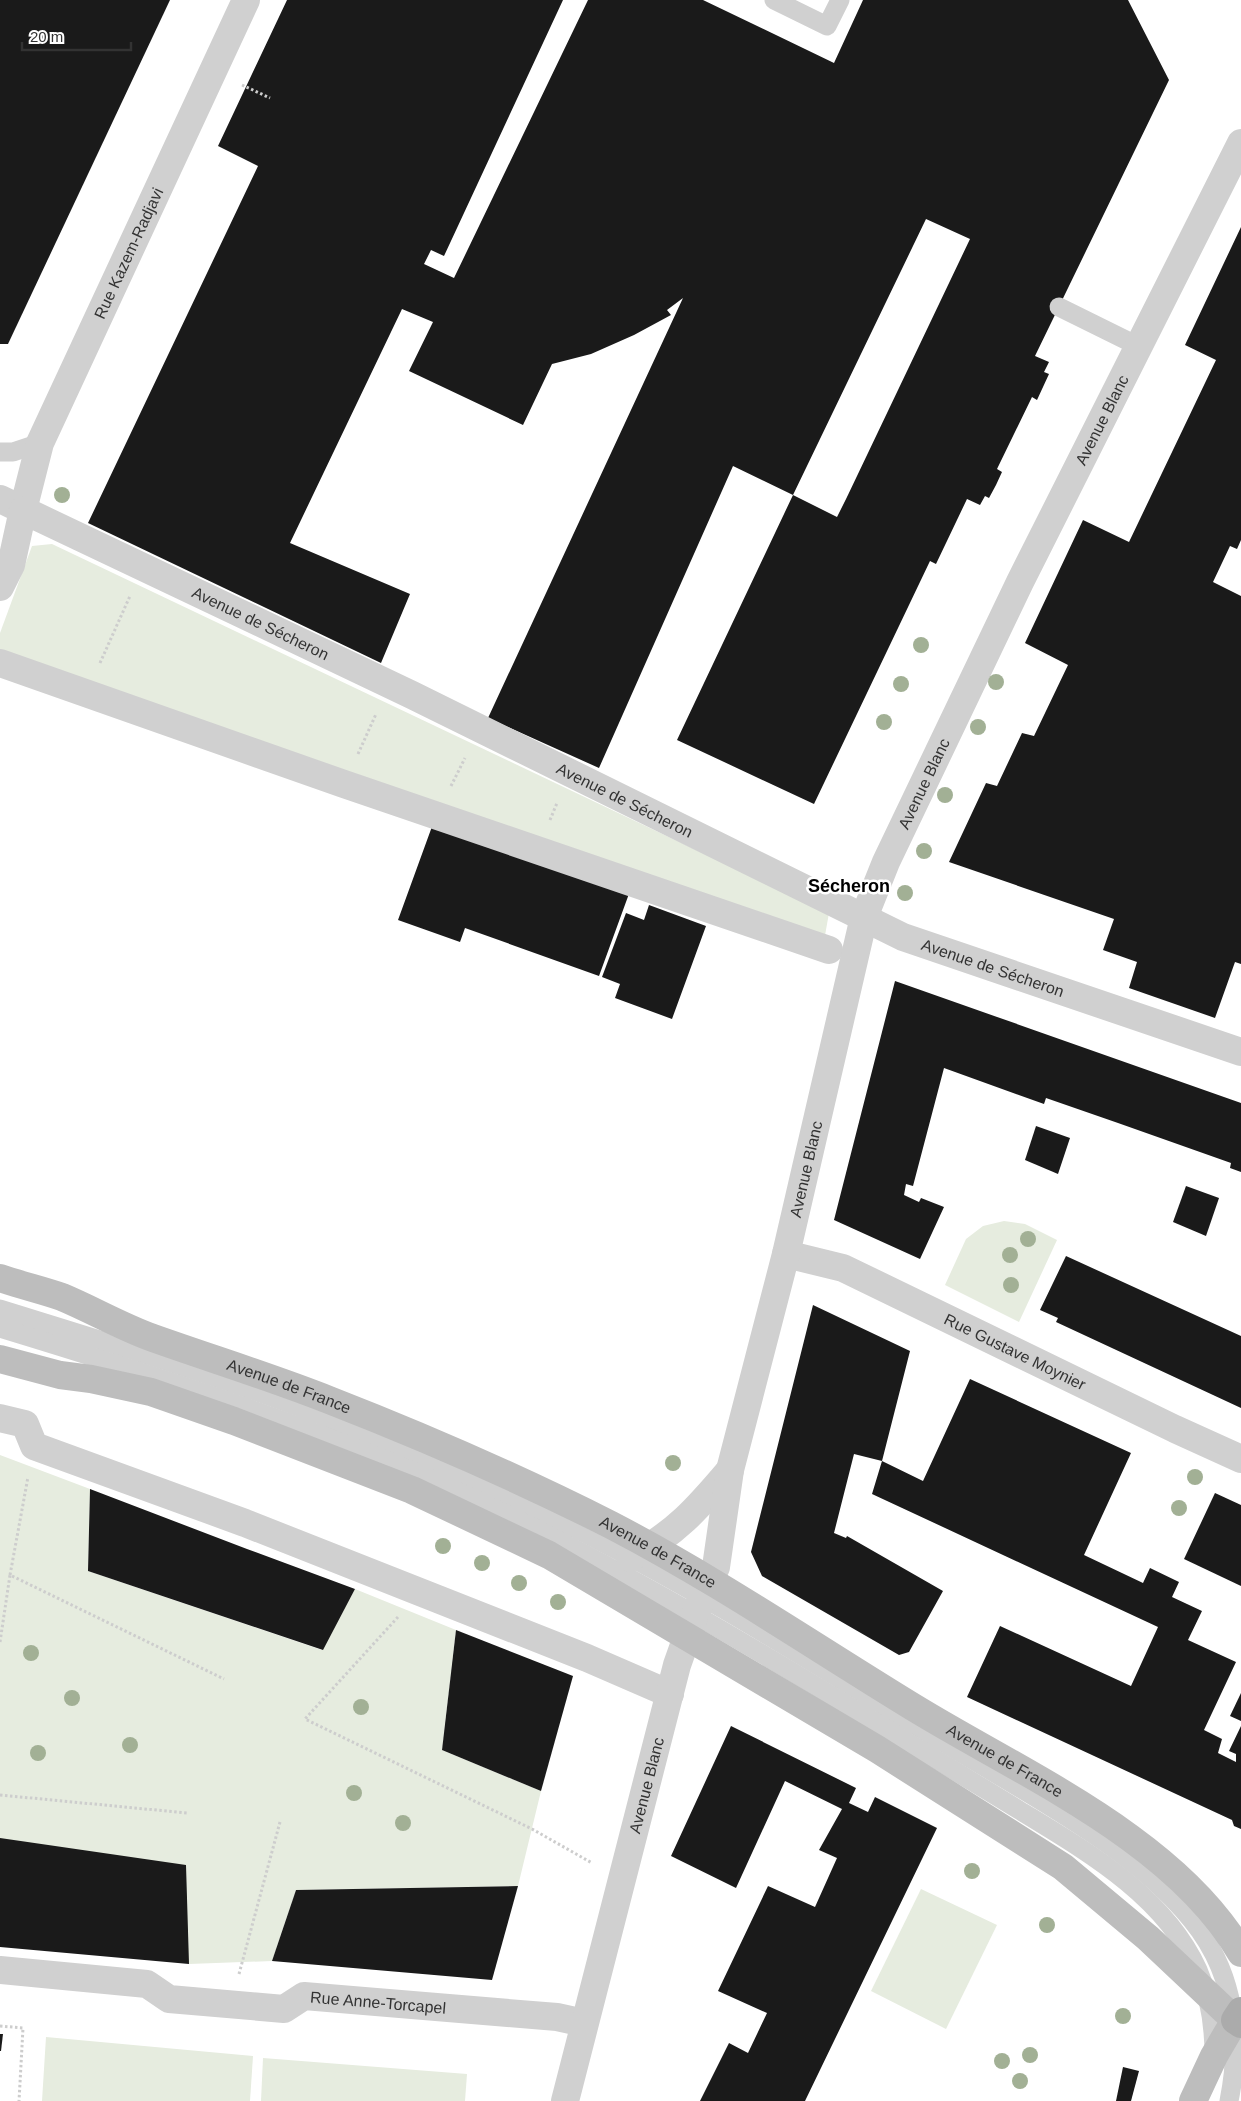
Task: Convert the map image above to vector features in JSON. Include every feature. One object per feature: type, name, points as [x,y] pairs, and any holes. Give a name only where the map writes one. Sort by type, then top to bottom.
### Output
[{"type":"main road","name":"Avenue de France","points":[[0,1278],[59,1296],[148,1336],[328,1400],[449,1450],[612,1526],[698,1607],[877,1749],[1063,1867],[1146,1936],[1206,1992],[1239,2018]]},
{"type":"main road","name":"Avenue de France","points":[[0,1359],[60,1375],[111,1383],[151,1392],[234,1421],[412,1490],[549,1555],[698,1607],[917,1710],[1105,1820],[1145,1850],[1188,1889],[1215,1918],[1241,1953]]},
{"type":"main road","points":[[1193,2101],[1214,2056],[1239,2018]]},
{"type":"street","name":"Rue Kazem-Radjavi","points":[[0,587],[11,566],[11,505],[246,0]]},
{"type":"street","name":"Avenue Blanc","points":[[564,2101],[670,1694],[698,1607],[716,1567],[730,1470],[786,1254],[864,917],[886,862],[1020,582],[1140,347],[1241,143]]},
{"type":"street","name":"Avenue de Sécheron","points":[[11,505],[390,684],[903,937],[1241,1052]]},
{"type":"street","points":[[0,663],[344,784],[829,950]]},
{"type":"street","name":"Rue Gustave Moynier","points":[[786,1254],[843,1268],[1175,1429],[1241,1459]]},
{"type":"street","points":[[0,1418],[25,1424],[34,1446],[245,1523],[587,1658],[670,1694]]},
{"type":"street","name":"Avenue Blanc","points":[[639,1553],[694,1513],[730,1470]]},
{"type":"street","name":"Rue Anne-Torcapel","points":[[0,1970],[147,1984],[170,1998],[284,2010],[304,1996],[557,2017],[584,2023]]},
{"type":"lane","points":[[774,0],[827,26],[840,0]]},
{"type":"lane","points":[[1058,307],[1140,347]]},
{"type":"lane","points":[[0,452],[13,452],[40,443]]},
{"type":"lane","points":[[0,1309],[168,1362],[344,1424],[639,1553]]},
{"type":"lane","points":[[0,1328],[180,1384],[338,1441],[412,1472],[536,1529],[698,1607],[1070,1821],[1142,1871],[1172,1898],[1210,1948],[1227,1982],[1239,2018],[1236,2066],[1229,2101]]},
{"type":"lane","points":[[1206,1992],[1212,2016],[1214,2056],[1208,2101]]},
{"type":"path","points":[[241,84],[270,98]]},
{"type":"path","points":[[86,693],[143,567]]},
{"type":"path","points":[[344,784],[390,684]]},
{"type":"path","points":[[437,816],[479,728]]},
{"type":"path","points":[[537,850],[571,773]]},
{"type":"path","points":[[0,1642],[10,1575],[34,1446]]},
{"type":"path","points":[[10,1575],[224,1679]]},
{"type":"path","points":[[420,1593],[305,1719],[532,1829],[598,1867]]},
{"type":"path","points":[[0,1795],[187,1813]]},
{"type":"path","points":[[231,2004],[280,1822]]},
{"type":"path","points":[[0,2026],[23,2028],[19,2101]]},
{"type":"shaded area","points":[[52,544],[829,913],[824,941],[0,658],[0,633],[32,546]]},
{"type":"shaded area","points":[[1004,1221],[1025,1224],[1057,1240],[1019,1322],[945,1285],[966,1239],[983,1226]]},
{"type":"shaded area","points":[[0,1455],[90,1489],[88,1571],[322,1650],[355,1589],[456,1630],[442,1750],[541,1791],[518,1886],[296,1890],[272,1961],[189,1964],[0,1838]]},
{"type":"shaded area","points":[[921,1889],[997,1925],[946,2029],[871,1991]]},
{"type":"shaded area","points":[[46,2037],[253,2056],[250,2101],[42,2101]]},
{"type":"shaded area","points":[[263,2058],[467,2074],[465,2101],[261,2101]]},
{"type":"building","points":[[0,0],[170,0],[8,344],[0,344]]},
{"type":"building","points":[[287,0],[563,0],[444,256],[431,250],[424,264],[454,278],[588,0],[703,0],[834,63],[863,0],[1128,0],[1169,80],[1035,356],[1049,362],[1044,372],[1049,374],[1037,400],[1032,397],[997,469],[1002,472],[996,485],[989,498],[985,496],[980,505],[967,499],[936,564],[930,561],[814,804],[677,740],[793,495],[733,466],[599,768],[488,718],[683,298],[667,310],[671,315],[634,335],[591,354],[552,364],[523,425],[409,371],[433,322],[402,309],[290,543],[410,594],[381,663],[88,523],[258,166],[218,146]],"holes":[[[926,219],[970,239],[837,517],[793,495]]]},
{"type":"building","points":[[1241,227],[1241,540],[1237,549],[1230,546],[1213,582],[1241,596],[1241,964],[1235,962],[1215,1018],[1129,988],[1137,962],[1103,950],[1114,919],[949,862],[986,783],[997,786],[1022,733],[1034,736],[1068,665],[1025,643],[1083,520],[1129,542],[1216,360],[1185,345]]},
{"type":"building","points":[[434,821],[630,891],[599,976],[465,928],[460,942],[398,920]]},
{"type":"building","points":[[649,905],[706,926],[672,1019],[615,998],[620,984],[602,977],[626,913],[644,920]]},
{"type":"building","points":[[895,981],[1241,1103],[1241,1172],[1230,1168],[1231,1163],[1118,1123],[1046,1098],[1044,1104],[944,1068],[913,1186],[906,1184],[904,1195],[919,1202],[921,1198],[944,1207],[920,1259],[834,1220]]},
{"type":"building","points":[[1036,1126],[1070,1138],[1058,1174],[1025,1160]]},
{"type":"building","points":[[1186,1186],[1219,1198],[1206,1236],[1173,1222]]},
{"type":"building","points":[[1066,1256],[1241,1336],[1241,1408],[1056,1322],[1058,1318],[1040,1310]]},
{"type":"building","points":[[813,1305],[910,1351],[882,1461],[854,1454],[834,1533],[846,1538],[847,1536],[943,1591],[909,1652],[899,1655],[762,1576],[751,1552]]},
{"type":"building","points":[[970,1379],[1131,1453],[1084,1555],[1143,1583],[1150,1568],[1179,1582],[1172,1597],[1202,1611],[1188,1640],[1236,1662],[1204,1730],[1222,1739],[1218,1753],[1236,1762],[1236,1754],[1229,1751],[1241,1726],[1241,1829],[1234,1826],[1232,1820],[967,1697],[1000,1626],[1131,1686],[1158,1627],[872,1494],[882,1461],[923,1481]]},
{"type":"building","points":[[90,1489],[355,1589],[323,1650],[88,1571]]},
{"type":"building","points":[[1215,1493],[1241,1505],[1241,1586],[1184,1559]]},
{"type":"building","points":[[456,1630],[573,1676],[541,1791],[442,1750]]},
{"type":"building","points":[[1241,1693],[1241,1721],[1230,1716]]},
{"type":"building","points":[[731,1726],[856,1788],[849,1803],[868,1812],[875,1797],[937,1828],[805,2101],[700,2101],[729,2043],[748,2053],[767,2013],[718,1991],[768,1886],[815,1907],[837,1858],[819,1850],[842,1809],[785,1781],[736,1888],[671,1856]]},
{"type":"building","points":[[0,1838],[186,1865],[189,1964],[0,1947]]},
{"type":"building","points":[[518,1886],[492,1980],[272,1961],[296,1890]]},
{"type":"building","points":[[0,2034],[3,2034],[1,2051],[0,2051]]},
{"type":"building","points":[[1123,2067],[1139,2071],[1131,2101],[1116,2101]]},
{"type":"district","name":"Sécheron","points":[[849,886]]}]
